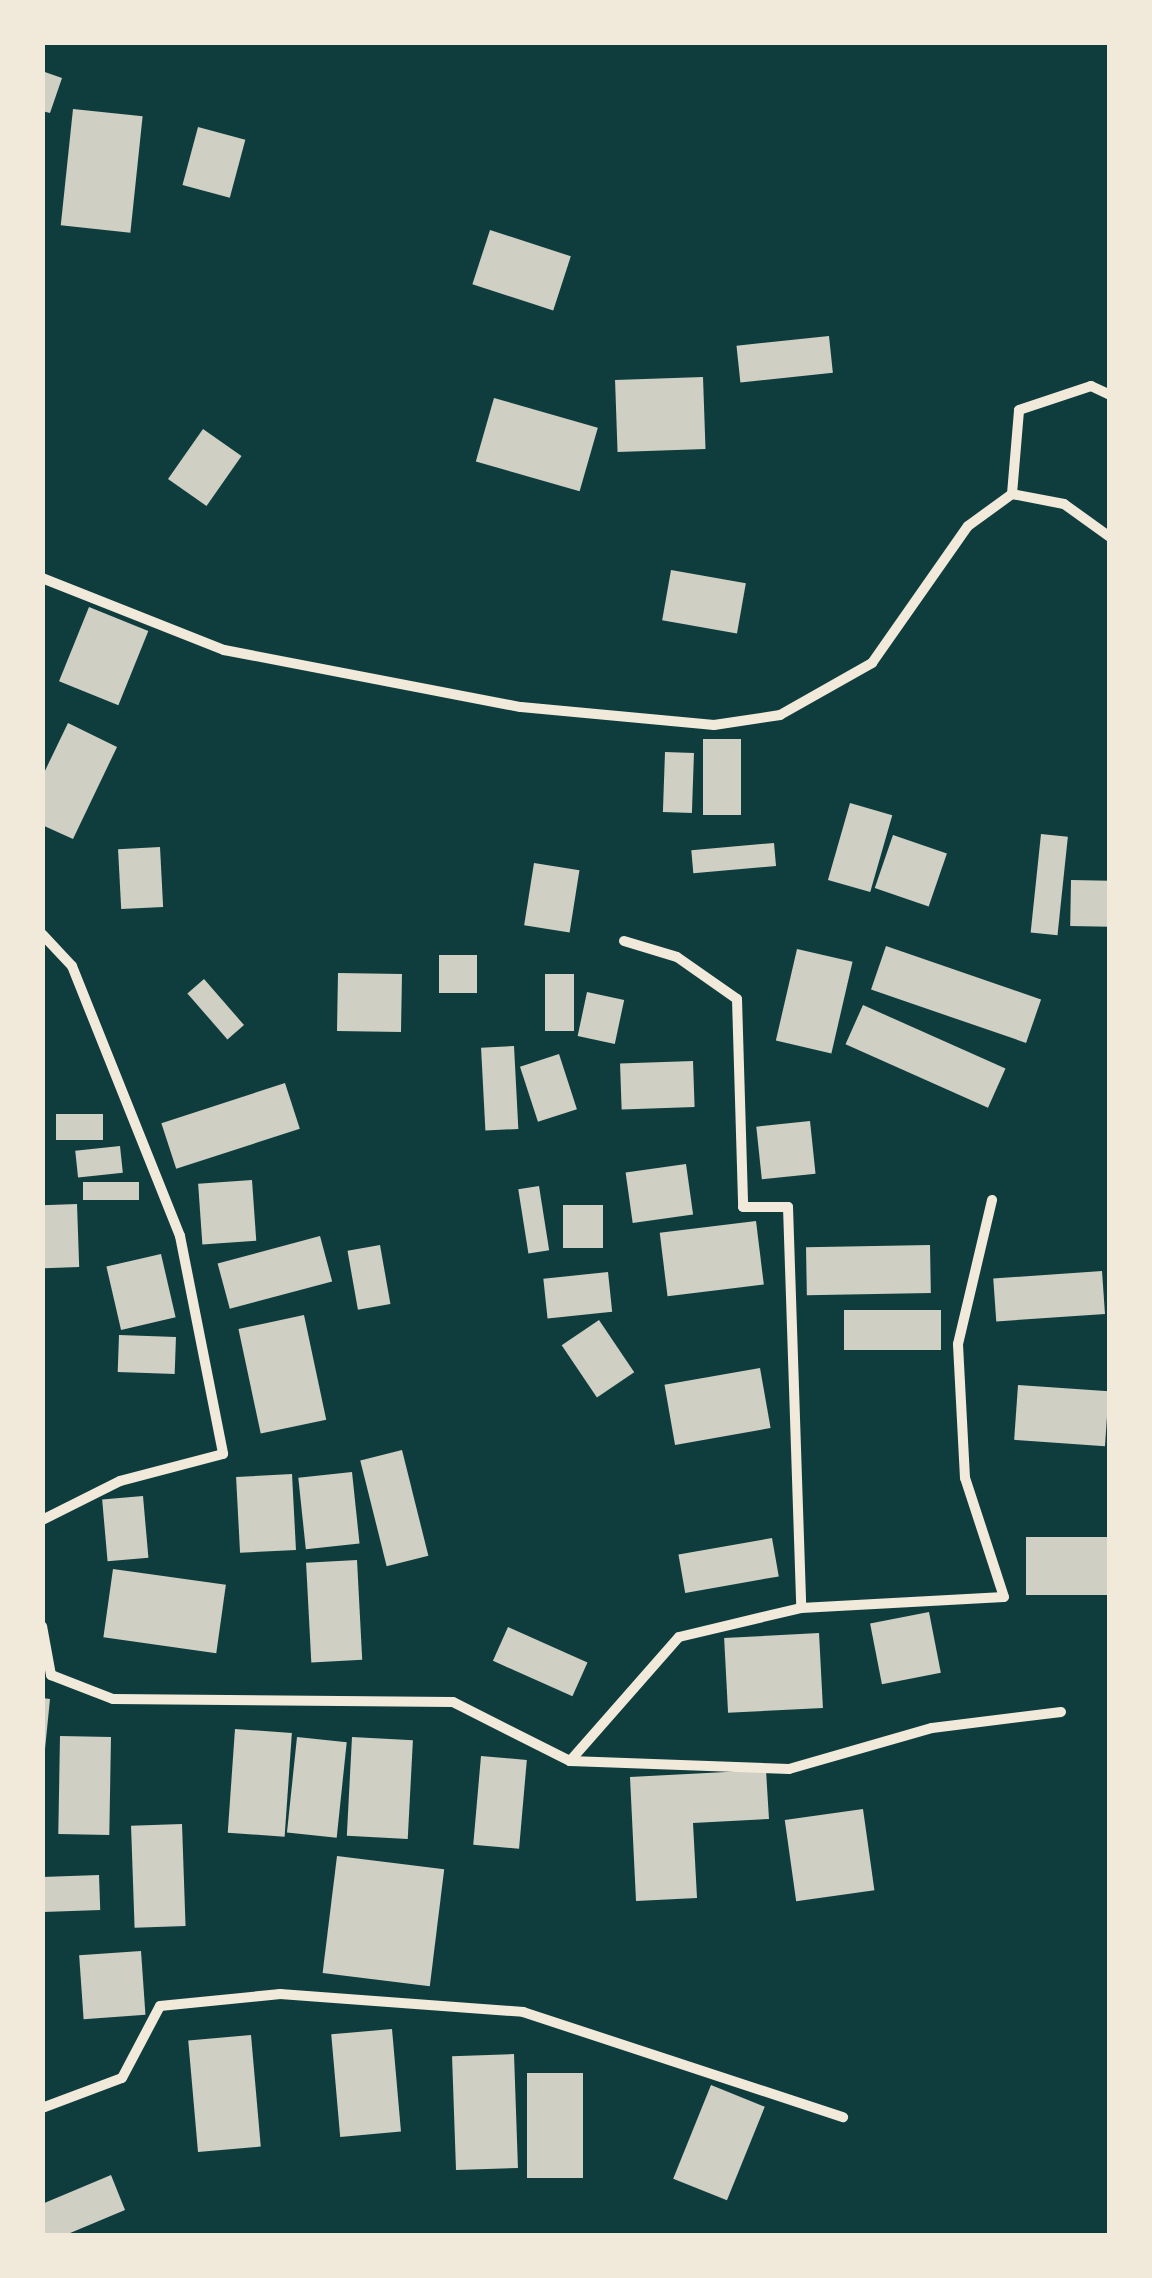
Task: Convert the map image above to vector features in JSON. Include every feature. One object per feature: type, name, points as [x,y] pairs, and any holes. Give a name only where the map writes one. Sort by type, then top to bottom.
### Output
[{"type":"street","points":[[1012,494],[1019,410],[1091,386],[1110,396]]},
{"type":"street","points":[[42,578],[224,650],[521,707],[714,725],[780,714],[872,663],[968,526],[1012,494],[1064,504],[1110,537]]},
{"type":"street","points":[[42,934],[72,966],[180,1236],[224,1454],[120,1481],[42,1520]]},
{"type":"street","points":[[624,941],[677,958],[737,999],[743,1207],[788,1207],[801,1608]]},
{"type":"street","points":[[570,1761],[680,1637],[801,1608],[1004,1597],[965,1478],[958,1344],[992,1200]]},
{"type":"street","points":[[42,1626],[51,1675],[112,1699],[453,1702],[570,1761],[789,1769],[932,1728],[1061,1712]]},
{"type":"street","points":[[42,2108],[122,2078],[160,2006],[280,1994],[524,2012],[843,2117]]},
{"type":"building","points":[[42,71],[62,78],[50,113],[42,111]]},
{"type":"building","points":[[73,109],[143,116],[130,233],[61,225]]},
{"type":"building","points":[[198,127],[245,140],[230,198],[182,185]]},
{"type":"building","points":[[490,230],[571,256],[553,310],[472,284]]},
{"type":"building","points":[[829,336],[833,373],[740,383],[737,346]]},
{"type":"building","points":[[703,377],[706,449],[618,452],[615,380]]},
{"type":"building","points":[[494,398],[598,428],[580,491],[476,461]]},
{"type":"building","points":[[203,429],[242,456],[207,506],[168,479]]},
{"type":"building","points":[[671,570],[746,583],[737,633],[662,620]]},
{"type":"building","points":[[89,607],[148,631],[118,705],[59,681]]},
{"type":"building","points":[[68,723],[117,747],[73,839],[42,825],[42,777]]},
{"type":"building","points":[[703,739],[741,739],[741,815],[703,815]]},
{"type":"building","points":[[665,752],[694,753],[692,813],[663,812]]},
{"type":"building","points":[[850,803],[892,815],[870,892],[828,880]]},
{"type":"building","points":[[1041,834],[1068,837],[1058,935],[1031,932]]},
{"type":"building","points":[[893,835],[947,854],[929,907],[875,888]]},
{"type":"building","points":[[774,843],[776,866],[693,873],[691,850]]},
{"type":"building","points":[[160,847],[163,907],[121,909],[118,849]]},
{"type":"building","points":[[534,863],[579,870],[570,932],[524,925]]},
{"type":"building","points":[[1071,880],[1110,881],[1109,927],[1070,926]]},
{"type":"building","points":[[886,946],[1041,999],[1026,1043],[871,989]]},
{"type":"building","points":[[797,949],[853,962],[831,1053],[776,1041]]},
{"type":"building","points":[[439,955],[477,955],[477,993],[439,993]]},
{"type":"building","points":[[338,973],[402,974],[401,1032],[337,1031]]},
{"type":"building","points":[[545,974],[574,974],[574,1031],[545,1031]]},
{"type":"building","points":[[204,979],[244,1025],[227,1039],[187,993]]},
{"type":"building","points":[[587,992],[624,1000],[615,1044],[578,1036]]},
{"type":"building","points":[[863,1005],[1006,1068],[988,1108],[846,1044]]},
{"type":"building","points":[[514,1046],[518,1129],[485,1131],[481,1048]]},
{"type":"building","points":[[559,1054],[577,1109],[538,1122],[520,1067]]},
{"type":"building","points":[[693,1061],[695,1107],[622,1110],[620,1064]]},
{"type":"building","points":[[285,1083],[300,1129],[176,1169],[161,1123]]},
{"type":"building","points":[[56,1114],[103,1114],[103,1140],[56,1140]]},
{"type":"building","points":[[810,1121],[816,1174],[762,1179],[756,1127]]},
{"type":"building","points":[[120,1146],[123,1173],[78,1178],[75,1151]]},
{"type":"building","points":[[686,1164],[693,1215],[633,1223],[626,1172]]},
{"type":"building","points":[[252,1180],[256,1241],[202,1245],[198,1184]]},
{"type":"building","points":[[83,1182],[139,1182],[139,1200],[83,1200]]},
{"type":"building","points":[[539,1186],[549,1250],[528,1253],[518,1189]]},
{"type":"building","points":[[77,1204],[79,1267],[44,1268],[42,1205]]},
{"type":"building","points":[[563,1205],[603,1205],[603,1248],[563,1248]]},
{"type":"building","points":[[756,1221],[764,1285],[668,1296],[660,1233]]},
{"type":"building","points":[[320,1236],[332,1281],[230,1309],[218,1263]]},
{"type":"building","points":[[380,1245],[390,1304],[358,1310],[348,1251]]},
{"type":"building","points":[[930,1245],[931,1293],[807,1295],[806,1247]]},
{"type":"building","points":[[161,1254],[176,1317],[121,1330],[106,1267]]},
{"type":"building","points":[[1102,1271],[1105,1314],[996,1321],[993,1279]]},
{"type":"building","points":[[608,1272],[612,1312],[548,1319],[543,1279]]},
{"type":"building","points":[[844,1310],[941,1310],[941,1350],[844,1350]]},
{"type":"building","points":[[304,1315],[326,1420],[261,1434],[238,1329]]},
{"type":"building","points":[[599,1320],[634,1372],[597,1397],[562,1345]]},
{"type":"building","points":[[119,1335],[176,1337],[175,1374],[118,1372]]},
{"type":"building","points":[[760,1368],[771,1428],[675,1445],[664,1385]]},
{"type":"building","points":[[1018,1385],[1109,1391],[1105,1446],[1014,1440]]},
{"type":"building","points":[[402,1450],[428,1556],[387,1566],[360,1460]]},
{"type":"building","points":[[352,1472],[360,1544],[306,1549],[298,1478]]},
{"type":"building","points":[[292,1474],[296,1550],[240,1553],[236,1477]]},
{"type":"building","points":[[143,1496],[148,1558],[108,1561],[102,1500]]},
{"type":"building","points":[[1026,1537],[1110,1537],[1110,1595],[1026,1595]]},
{"type":"building","points":[[772,1538],[779,1576],[685,1593],[678,1554]]},
{"type":"building","points":[[357,1560],[362,1660],[311,1663],[306,1563]]},
{"type":"building","points":[[113,1569],[226,1585],[216,1653],[103,1637]]},
{"type":"building","points":[[929,1612],[941,1673],[882,1684],[870,1623]]},
{"type":"building","points":[[508,1627],[587,1662],[572,1696],[493,1661]]},
{"type":"building","points":[[819,1633],[823,1708],[728,1713],[724,1638]]},
{"type":"building","points":[[42,1698],[50,1699],[45,1749],[42,1749]]},
{"type":"building","points":[[235,1729],[292,1733],[285,1837],[228,1833]]},
{"type":"building","points":[[60,1736],[111,1737],[109,1835],[58,1834]]},
{"type":"building","points":[[297,1737],[347,1742],[337,1838],[287,1832]]},
{"type":"building","points":[[352,1737],[413,1740],[408,1839],[347,1836]]},
{"type":"building","points":[[481,1756],[527,1760],[519,1849],[473,1845]]},
{"type":"building","points":[[766,1770],[769,1819],[693,1823],[697,1898],[636,1901],[630,1777]]},
{"type":"building","points":[[863,1809],[874,1890],[796,1901],[785,1820]]},
{"type":"building","points":[[182,1824],[186,1926],[135,1928],[131,1826]]},
{"type":"building","points":[[337,1856],[444,1869],[430,1986],[323,1973]]},
{"type":"building","points":[[99,1875],[100,1910],[43,1912],[42,1877]]},
{"type":"building","points":[[141,1951],[145,2015],[84,2019],[79,1955]]},
{"type":"building","points":[[392,2029],[401,2132],[340,2137],[331,2034]]},
{"type":"building","points":[[251,2035],[261,2147],[198,2152],[188,2040]]},
{"type":"building","points":[[514,2054],[518,2168],[456,2170],[452,2056]]},
{"type":"building","points":[[527,2073],[583,2073],[583,2178],[527,2178]]},
{"type":"building","points":[[711,2085],[765,2107],[727,2200],[673,2179]]},
{"type":"building","points":[[111,2175],[125,2210],[63,2236],[42,2236],[42,2204]]}]
